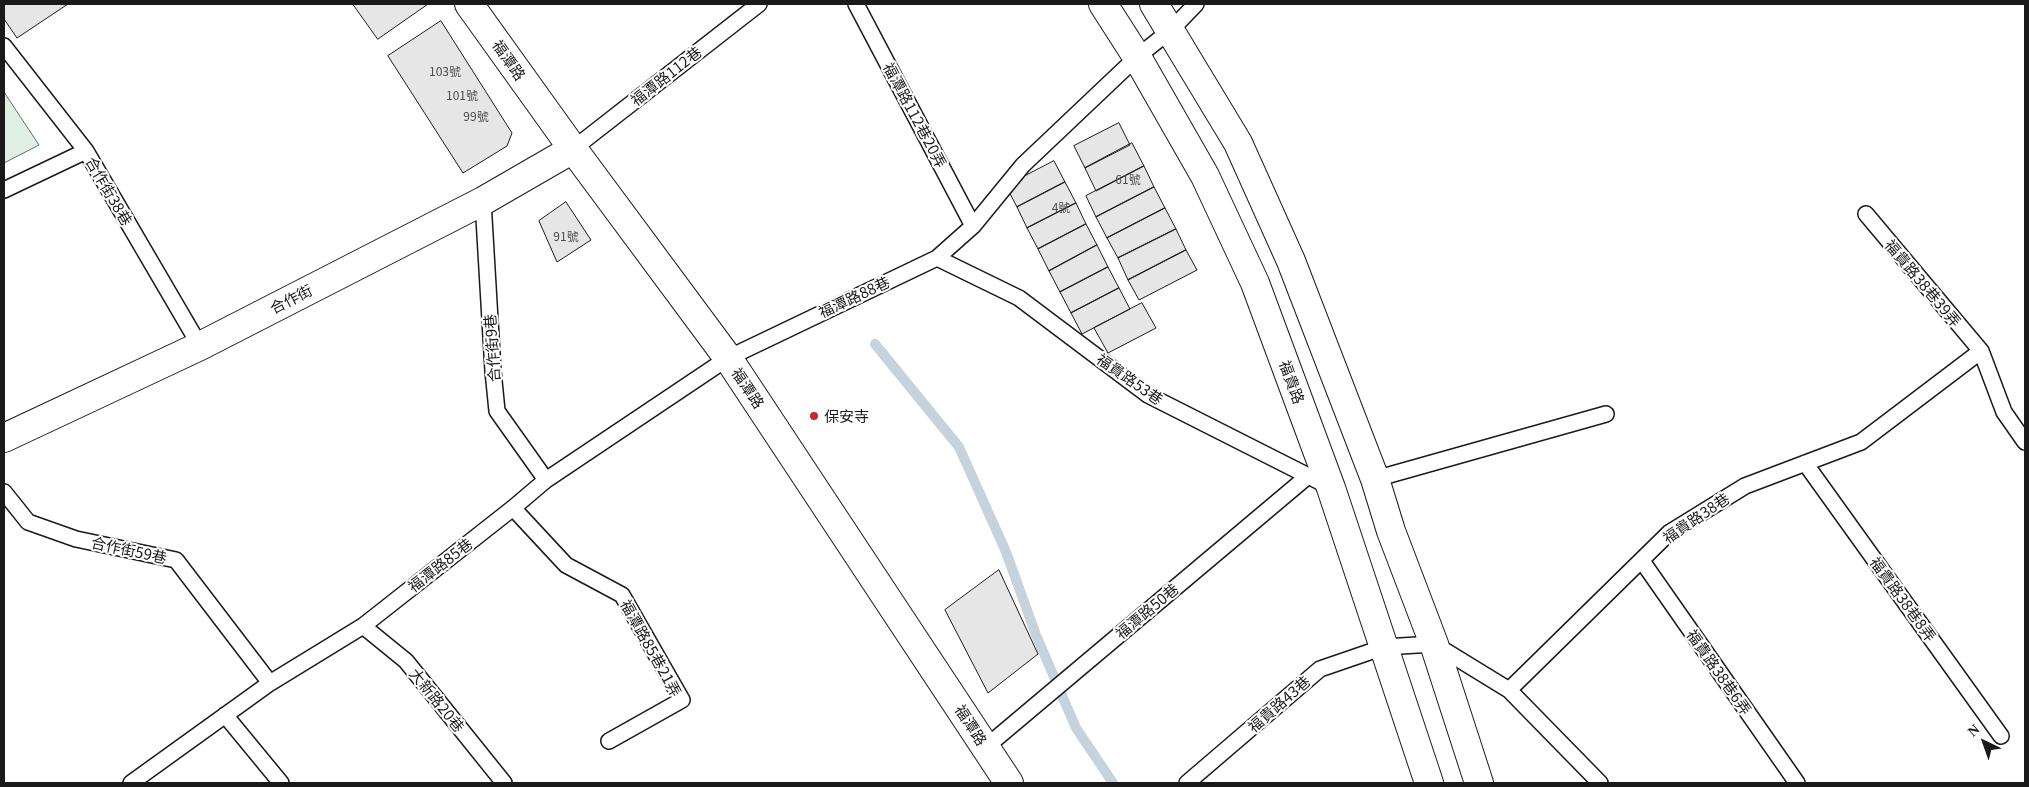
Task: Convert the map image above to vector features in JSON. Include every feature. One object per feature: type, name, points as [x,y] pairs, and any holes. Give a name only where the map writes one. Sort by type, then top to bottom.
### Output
[{"type":"street","name":"福潭路","points":[[469,4],[573,149],[728,358],[1009,783]]},
{"type":"street","name":"福貴路","points":[[1103,4],[1137,57],[1205,176],[1255,283],[1320,482],[1384,647],[1428,783]]},
{"type":"street","points":[[1154,4],[1242,152],[1291,261],[1375,479],[1391,532],[1434,644],[1479,783]]},
{"type":"street","name":"合作街","points":[[4,438],[200,346],[483,201],[573,149]]},
{"type":"lane","name":"福潭路112巷","points":[[573,149],[759,4]]},
{"type":"lane","name":"福潭路112巷20弄","points":[[856,4],[973,226]]},
{"type":"lane","name":"福潭路88巷","points":[[728,358],[937,258],[973,226],[1023,164],[1196,4]]},
{"type":"lane","name":"合作街38巷","points":[[4,46],[86,151],[200,346]]},
{"type":"lane","points":[[4,190],[86,151]]},
{"type":"lane","name":"合作街9巷","points":[[483,201],[497,411],[546,480]]},
{"type":"lane","name":"福貴路38巷39弄","points":[[1866,214],[1981,351],[2004,412],[2025,442]]},
{"type":"lane","name":"福貴路53巷","points":[[937,258],[1019,298],[1148,395],[1320,482]]},
{"type":"lane","name":"福貴路38巷","points":[[1509,690],[1669,533],[1745,486],[1861,442],[1981,351]]},
{"type":"lane","name":"福潭路85巷","points":[[151,776],[225,715],[270,683],[362,626],[546,480],[728,358]]},
{"type":"lane","points":[[1375,479],[1606,414]]},
{"type":"lane","name":"福貴路38巷8弄","points":[[1806,463],[2000,736]]},
{"type":"lane","name":"福潭路50巷","points":[[986,747],[1320,482]]},
{"type":"lane","name":"合作街59巷","points":[[4,492],[28,522],[76,539],[176,560],[270,683]]},
{"type":"lane","name":"福潭路85巷21弄","points":[[513,508],[566,564],[622,595],[682,700],[609,741]]},
{"type":"lane","name":"福貴路38巷6弄","points":[[1642,561],[1797,783]]},
{"type":"lane","name":"大新路20巷","points":[[362,626],[406,661],[504,783]]},
{"type":"lane","points":[[1384,647],[1434,644],[1509,690],[1600,783]]},
{"type":"lane","name":"福貴路43巷","points":[[1186,783],[1320,669],[1384,647]]},
{"type":"lane","points":[[225,715],[281,783]]},
{"type":"lane","points":[[132,783],[151,776]]},
{"type":"green space","points":[[4,92],[39,145],[4,163]]},
{"type":"building","points":[[4,4],[68,4],[17,38],[4,19]]},
{"type":"building","points":[[353,4],[428,4],[378,39]]},
{"type":"building","points":[[441,21],[512,133],[507,146],[463,173],[388,56]]},
{"type":"building","points":[[1119,123],[1130,145],[1085,168],[1074,146]]},
{"type":"building","points":[[1132,143],[1144,166],[1096,191],[1085,168]]},
{"type":"building","points":[[1054,161],[1065,182],[1017,207],[1006,186]]},
{"type":"building","points":[[1144,166],[1154,187],[1096,217],[1086,196]]},
{"type":"building","points":[[1065,182],[1076,203],[1027,228],[1017,207]]},
{"type":"building","points":[[1154,187],[1165,208],[1107,238],[1096,217]]},
{"type":"building","points":[[566,202],[591,240],[557,262],[539,221]]},
{"type":"building","points":[[1076,203],[1086,224],[1038,249],[1027,228]]},
{"type":"building","points":[[1165,208],[1176,229],[1118,258],[1107,238]]},
{"type":"building","points":[[1086,224],[1097,245],[1049,271],[1038,249]]},
{"type":"building","points":[[1176,229],[1186,250],[1128,280],[1118,258]]},
{"type":"building","points":[[1097,245],[1108,267],[1060,292],[1049,271]]},
{"type":"building","points":[[1186,250],[1197,270],[1139,300],[1128,280]]},
{"type":"building","points":[[1108,267],[1119,288],[1071,313],[1060,292]]},
{"type":"building","points":[[1119,288],[1130,309],[1082,334],[1071,313]]},
{"type":"building","points":[[1142,303],[1156,328],[1108,353],[1094,328]]},
{"type":"building","points":[[999,570],[1038,654],[988,693],[945,610]]},
{"type":"waterway","points":[[875,344],[959,447],[1006,552],[1036,635],[1076,728],[1113,783]]},
{"type":"place","name":"保安寺","points":[[814,416]]}]
